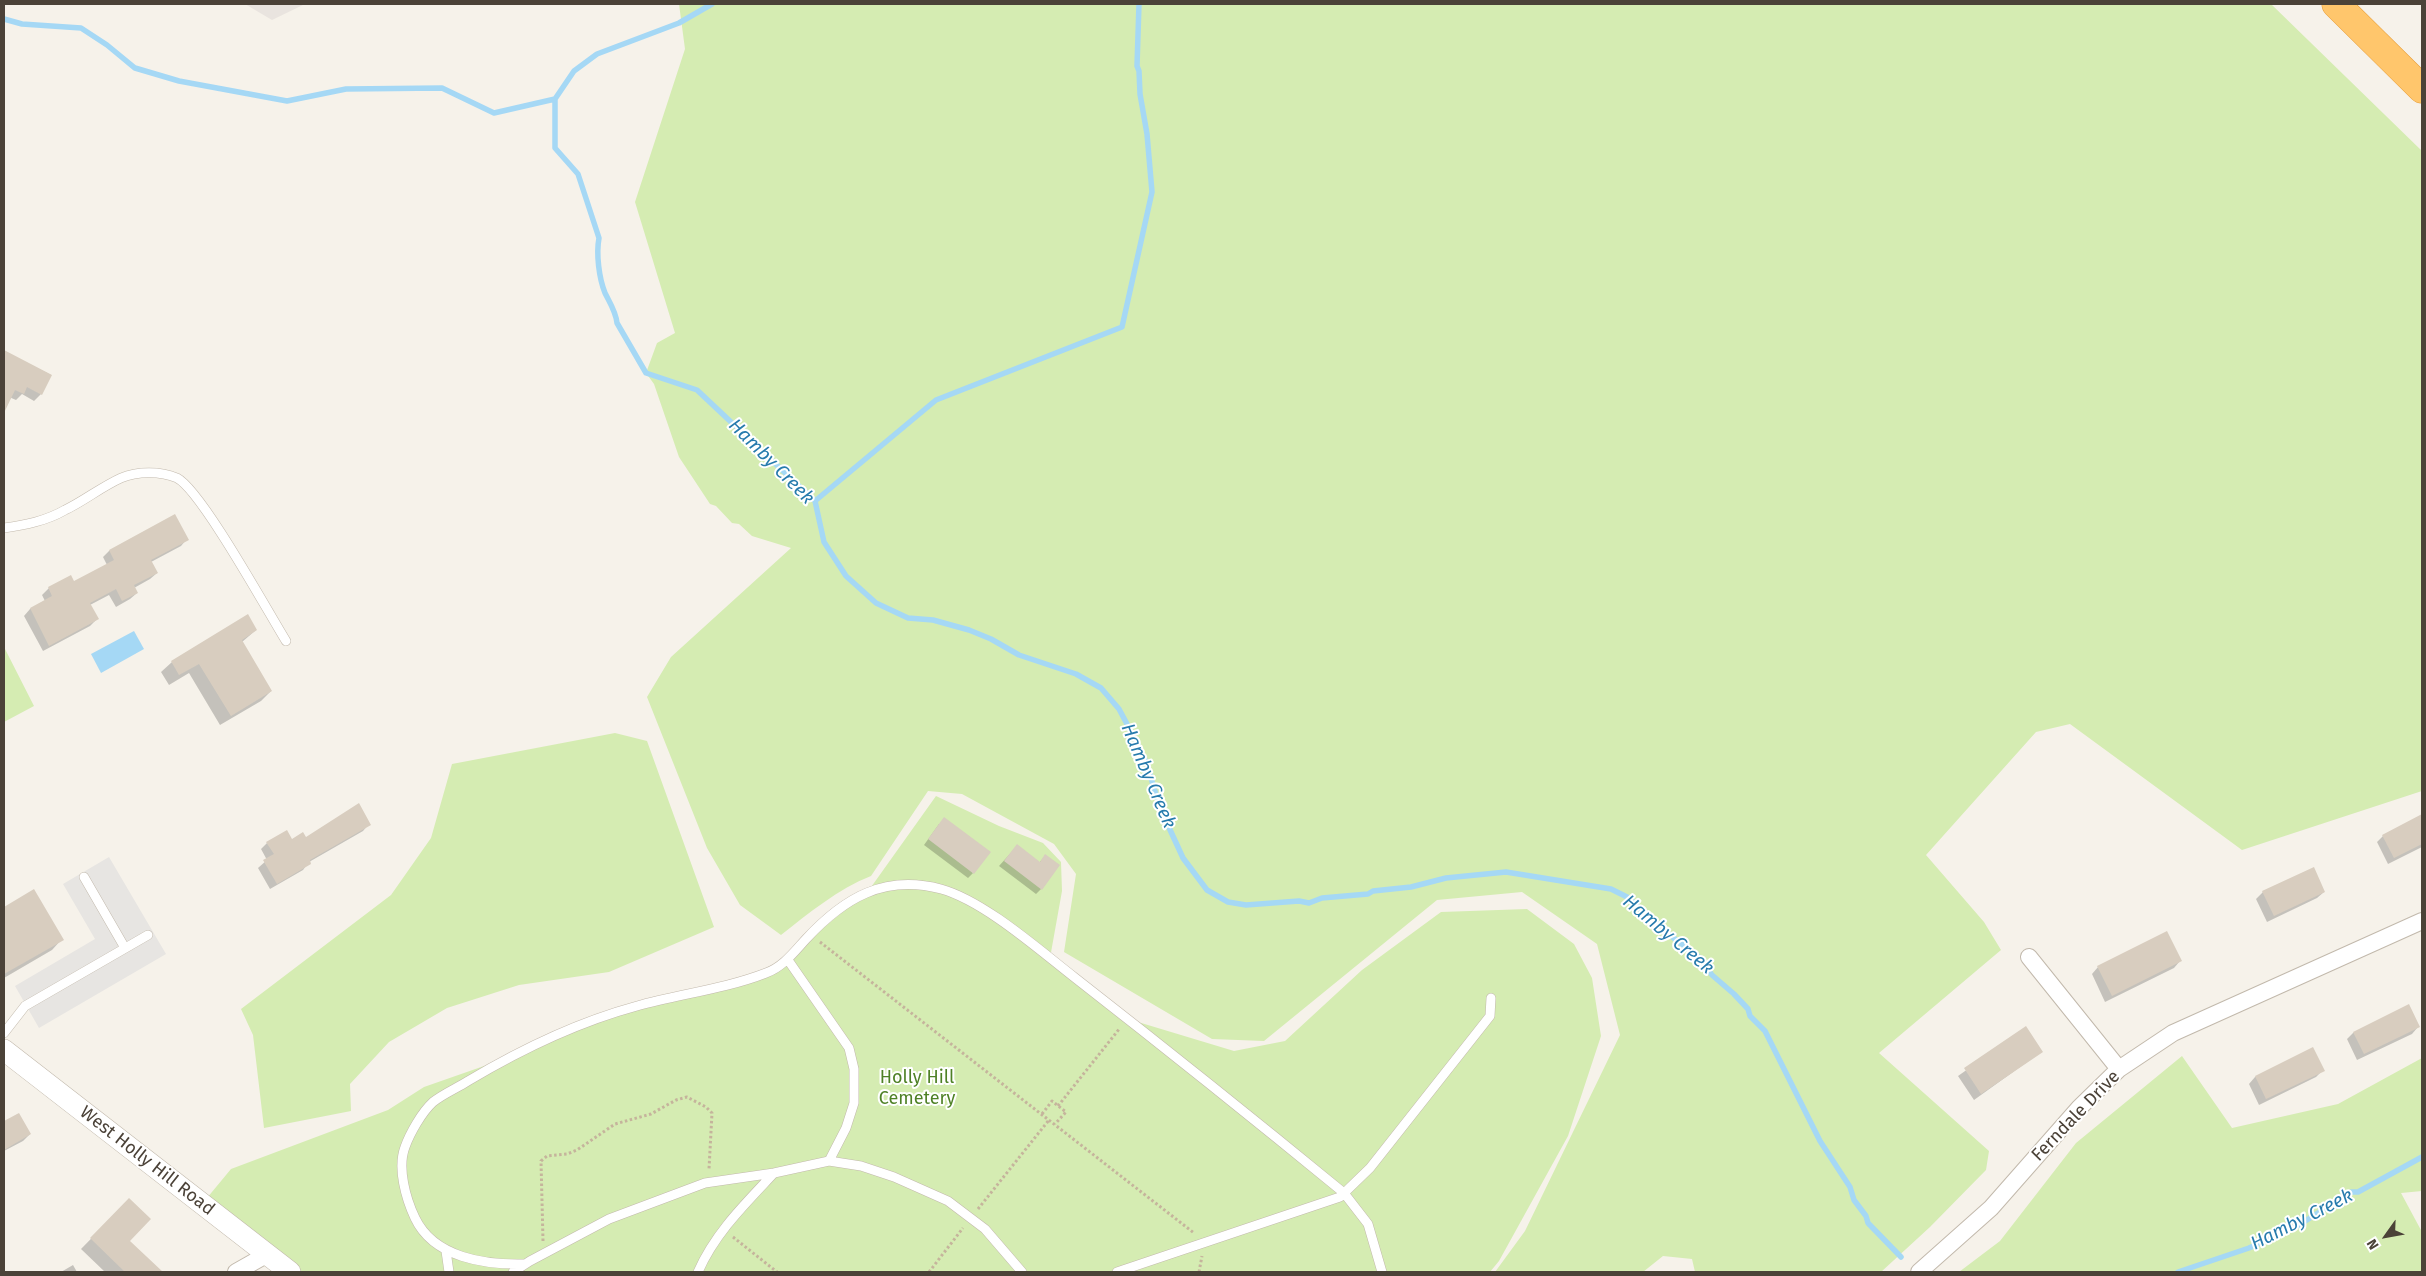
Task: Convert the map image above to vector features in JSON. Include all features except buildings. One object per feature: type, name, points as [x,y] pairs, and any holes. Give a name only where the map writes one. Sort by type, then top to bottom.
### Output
[{"type":"highway","points":[[2336,4],[2422,89]]},
{"type":"street","name":"Ferndale Drive","points":[[1919,1272],[1991,1208],[2079,1108],[2119,1069],[2173,1033],[2422,922]]},
{"type":"street","points":[[2029,957],[2119,1069]]},
{"type":"street","name":"West Holly Hill Road","points":[[6,1055],[290,1272]]},
{"type":"street","points":[[236,1272],[266,1255]]},
{"type":"lane","points":[[4,528],[30,524],[65,511],[124,477],[160,473],[177,478],[199,500],[286,641]]},
{"type":"lane","points":[[84,876],[125,948]]},
{"type":"lane","points":[[525,1264],[498,1265],[446,1252],[431,1240],[419,1226],[410,1207],[402,1161],[405,1146],[420,1118],[433,1103],[504,1059],[573,1028],[635,1006],[717,988],[770,972],[788,960],[810,934],[845,903],[869,890],[905,885],[940,889],[971,900],[1128,1019],[1344,1193],[1368,1224],[1382,1272]]},
{"type":"lane","points":[[4,1033],[21,1009],[148,935]]},
{"type":"lane","points":[[788,960],[849,1048],[854,1069],[854,1103],[846,1128],[829,1161]]},
{"type":"lane","points":[[1117,1272],[1340,1196],[1370,1168],[1490,1016],[1491,998]]},
{"type":"lane","points":[[513,1272],[608,1219],[710,1182],[774,1173],[829,1161],[861,1166],[894,1177],[948,1201],[985,1229],[1022,1272]]},
{"type":"lane","points":[[698,1272],[708,1250],[723,1229],[774,1173]]},
{"type":"lane","points":[[446,1252],[449,1272]]},
{"type":"path","points":[[810,934],[1205,1242]]},
{"type":"path","points":[[1058,1106],[1128,1019]]},
{"type":"path","points":[[544,1254],[541,1162],[547,1156],[567,1154],[577,1150],[615,1124],[650,1114],[676,1100],[687,1097],[697,1101],[712,1113],[710,1182]]},
{"type":"path","points":[[1042,1114],[1052,1101],[1066,1112],[1055,1124]]},
{"type":"path","points":[[929,1272],[1049,1120]]},
{"type":"path","points":[[723,1229],[777,1272]]},
{"type":"shaded area","points":[[245,4],[305,4],[272,20]]},
{"type":"shaded area","points":[[109,857],[166,954],[39,1028],[15,986],[95,939],[63,884]]},
{"type":"green space","points":[[679,4],[2271,4],[2422,151],[2422,791],[2242,850],[2070,724],[2036,732],[1926,855],[1984,922],[2001,950],[1879,1053],[1989,1151],[1986,1170],[1930,1227],[1881,1272],[1695,1272],[1692,1259],[1663,1256],[1643,1272],[1495,1272],[1525,1231],[1620,1035],[1597,944],[1522,892],[1437,900],[1264,1041],[1212,1039],[1064,952],[1076,874],[1054,844],[962,794],[928,791],[871,876],[835,895],[781,935],[740,905],[707,848],[647,697],[671,657],[791,548],[752,536],[739,524],[732,523],[716,506],[710,504],[679,457],[654,384],[646,373],[657,343],[675,333],[635,202],[685,49]]},
{"type":"green space","points":[[4,647],[34,706],[4,722]]},
{"type":"green space","points":[[615,733],[647,741],[714,927],[609,972],[519,985],[447,1008],[389,1042],[350,1084],[351,1111],[264,1128],[253,1035],[241,1009],[391,895],[431,838],[452,764]]},
{"type":"green space","name":"Holly Hill Cemetery","points":[[936,796],[999,826],[1043,843],[1061,862],[1062,891],[1050,958],[1128,1019],[1234,1051],[1285,1041],[1362,970],[1441,912],[1527,909],[1574,944],[1592,978],[1601,1036],[1568,1136],[1499,1261],[1490,1272],[292,1272],[202,1204],[231,1169],[388,1110],[424,1087],[504,1059],[577,1027],[770,972],[869,890]]},
{"type":"green space","points":[[2182,1056],[2232,1128],[2338,1104],[2422,1058],[2422,1191],[2401,1193],[2422,1232],[2422,1272],[1959,1272],[2000,1241],[2076,1143]]},
{"type":"water","points":[[134,631],[144,649],[101,673],[91,654]]},
{"type":"waterway","name":"Hamby Creek","points":[[712,4],[679,23],[597,54],[574,71],[555,99],[555,148],[578,174],[599,238],[598,258],[605,293],[614,311],[617,323],[646,373],[697,390],[815,501],[824,542],[846,576],[876,603],[908,618],[933,620],[969,630],[991,639],[1019,655],[1076,674],[1101,688],[1119,709],[1135,739],[1147,764],[1156,795],[1165,813],[1166,821],[1183,858],[1207,890],[1228,902],[1246,905],[1299,901],[1309,903],[1322,898],[1368,894],[1373,891],[1411,887],[1446,878],[1506,872],[1611,889],[1629,898],[1649,918],[1662,926],[1667,933],[1700,958],[1712,975],[1734,994],[1748,1009],[1750,1016],[1765,1031],[1820,1141],[1850,1187],[1854,1200],[1866,1216],[1868,1223],[1901,1257]]},
{"type":"waterway","points":[[815,501],[936,400],[1122,327],[1152,192],[1147,134],[1137,66],[1139,4]]},
{"type":"waterway","points":[[4,19],[22,24],[81,28],[107,45],[135,68],[179,81],[287,101],[346,89],[442,88],[494,113],[555,99]]},
{"type":"waterway","name":"Hamby Creek","points":[[2178,1272],[2249,1248],[2299,1225],[2351,1192],[2358,1192],[2422,1157]]}]
